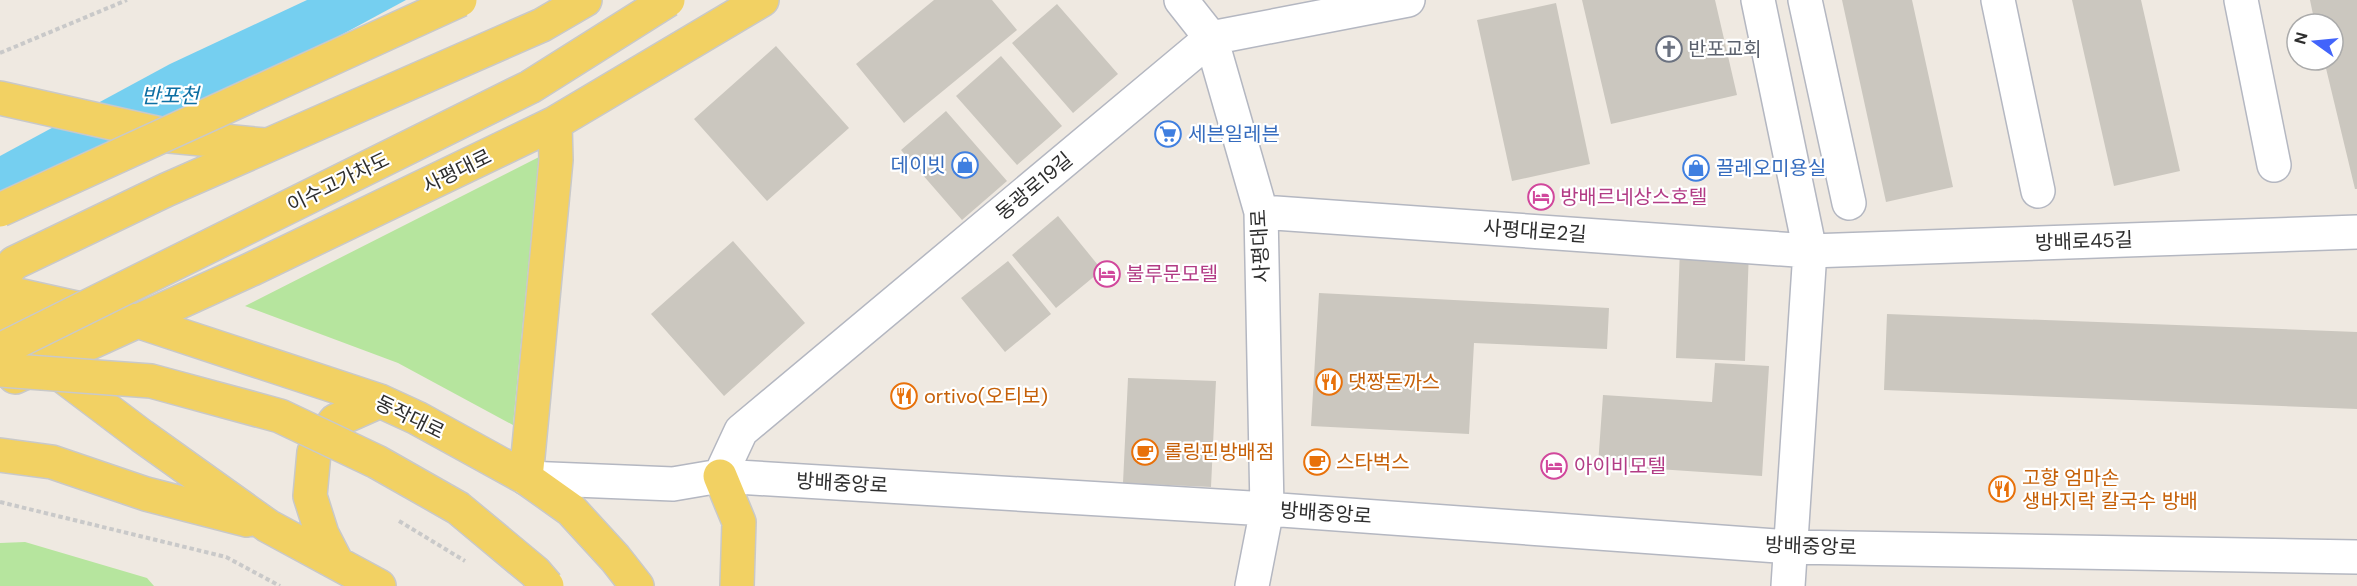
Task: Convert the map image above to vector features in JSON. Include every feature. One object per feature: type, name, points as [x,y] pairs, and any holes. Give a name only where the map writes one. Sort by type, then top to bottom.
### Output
[{"type":"main road","points":[[0,210],[460,0]]},
{"type":"main road","points":[[5,278],[142,202],[542,25],[585,0]]},
{"type":"main road","name":"이수고가차도","points":[[0,350],[530,87],[668,0]]},
{"type":"main road","name":"사평대로","points":[[140,322],[555,123],[762,0]]},
{"type":"main road","points":[[0,98],[170,136],[267,146]]},
{"type":"main road","points":[[526,478],[556,160],[555,123]]},
{"type":"main road","name":"동작대로","points":[[5,278],[380,400],[417,418],[526,478],[571,510],[637,586]]},
{"type":"main road","points":[[0,302],[44,362],[268,526],[379,586]]},
{"type":"main road","points":[[0,384],[44,362],[140,322]]},
{"type":"main road","points":[[0,370],[151,381],[280,416],[376,462],[458,508],[535,572],[547,586]]},
{"type":"main road","points":[[337,563],[322,534],[310,496],[314,452],[335,421],[380,400]]},
{"type":"main road","points":[[0,454],[52,462],[146,494],[268,526]]},
{"type":"main road","points":[[720,476],[739,522],[737,586]]},
{"type":"street","name":"사평대로","points":[[1181,0],[1211,38],[1261,212],[1267,509]]},
{"type":"street","name":"동광로19길","points":[[720,476],[741,431],[1211,38],[1348,6],[1408,0]]},
{"type":"street","points":[[1758,0],[1810,251],[1788,586]]},
{"type":"street","points":[[1805,0],[1849,203]]},
{"type":"street","points":[[1998,0],[2038,191]]},
{"type":"street","points":[[2241,0],[2274,165]]},
{"type":"street","name":"사평대로2길","points":[[1261,212],[1810,251]]},
{"type":"street","name":"방배로45길","points":[[1810,251],[2357,232]]},
{"type":"street","name":"방배중앙로","points":[[526,478],[673,484],[720,476],[1267,509],[1791,547],[2357,557]]},
{"type":"street","name":"방배중앙로","points":[[1252,586],[1267,509]]},
{"type":"path","points":[[0,53],[126,0]]},
{"type":"path","points":[[0,502],[226,558],[280,586]]},
{"type":"path","points":[[399,521],[468,562]]},
{"type":"green space","points":[[539,157],[513,425],[398,363],[245,306]]},
{"type":"green space","points":[[25,542],[147,578],[154,586],[0,586],[0,543]]},
{"type":"water","name":"반포천","points":[[307,0],[406,0],[0,219],[0,156],[170,64]]},
{"type":"building","points":[[934,0],[992,0],[1017,30],[904,123],[856,64]]},
{"type":"building","points":[[1582,0],[1715,0],[1737,95],[1611,124]]},
{"type":"building","points":[[1842,0],[1912,0],[1953,187],[1886,202]]},
{"type":"building","points":[[2072,0],[2141,0],[2180,171],[2114,186]]},
{"type":"building","points":[[2310,0],[2357,0],[2357,189],[2355,189],[2327,72],[2345,72],[2345,12],[2312,12]]},
{"type":"building","points":[[1556,3],[1590,164],[1512,181],[1477,20]]},
{"type":"building","points":[[1057,4],[1118,74],[1073,113],[1012,43]]},
{"type":"building","points":[[776,46],[849,128],[767,201],[694,119]]},
{"type":"building","points":[[1001,56],[1062,126],[1017,165],[956,96]]},
{"type":"building","points":[[946,111],[1007,181],[962,220],[901,150]]},
{"type":"building","points":[[1058,216],[1102,270],[1056,308],[1012,255]]},
{"type":"building","points":[[733,241],[805,323],[724,396],[651,314]]},
{"type":"building","points":[[1680,248],[1749,250],[1745,361],[1676,358]]},
{"type":"building","points":[[1008,261],[1051,314],[1005,352],[961,298]]},
{"type":"building","points":[[1319,293],[1609,308],[1607,349],[1474,343],[1469,434],[1311,426]]},
{"type":"building","points":[[1887,314],[2357,332],[2357,409],[1884,390]]},
{"type":"building","points":[[1715,363],[1769,366],[1762,476],[1598,465],[1603,395],[1712,402]]},
{"type":"building","points":[[1128,378],[1216,381],[1211,487],[1123,483]]},
{"type":"place","name":"반포교회","points":[[1669,49]]},
{"type":"place","name":"세븐일레븐","points":[[1168,134]]},
{"type":"place","name":"데이빗","points":[[965,165]]},
{"type":"place","name":"끌레오미용실","points":[[1696,168]]},
{"type":"place","name":"방배르네상스호텔","points":[[1541,197]]},
{"type":"place","name":"불루문모텔","points":[[1107,274]]},
{"type":"place","name":"댓짱돈까스","points":[[1329,382]]},
{"type":"place","name":"ortivo(오티보)","points":[[904,396]]},
{"type":"place","name":"롤링핀방배점","points":[[1145,452]]},
{"type":"place","name":"스타벅스","points":[[1317,462]]},
{"type":"place","name":"아이비모텔","points":[[1554,466]]},
{"type":"place","name":"고향 엄마손 생바지락 칼국수 방배","points":[[2002,489]]}]
